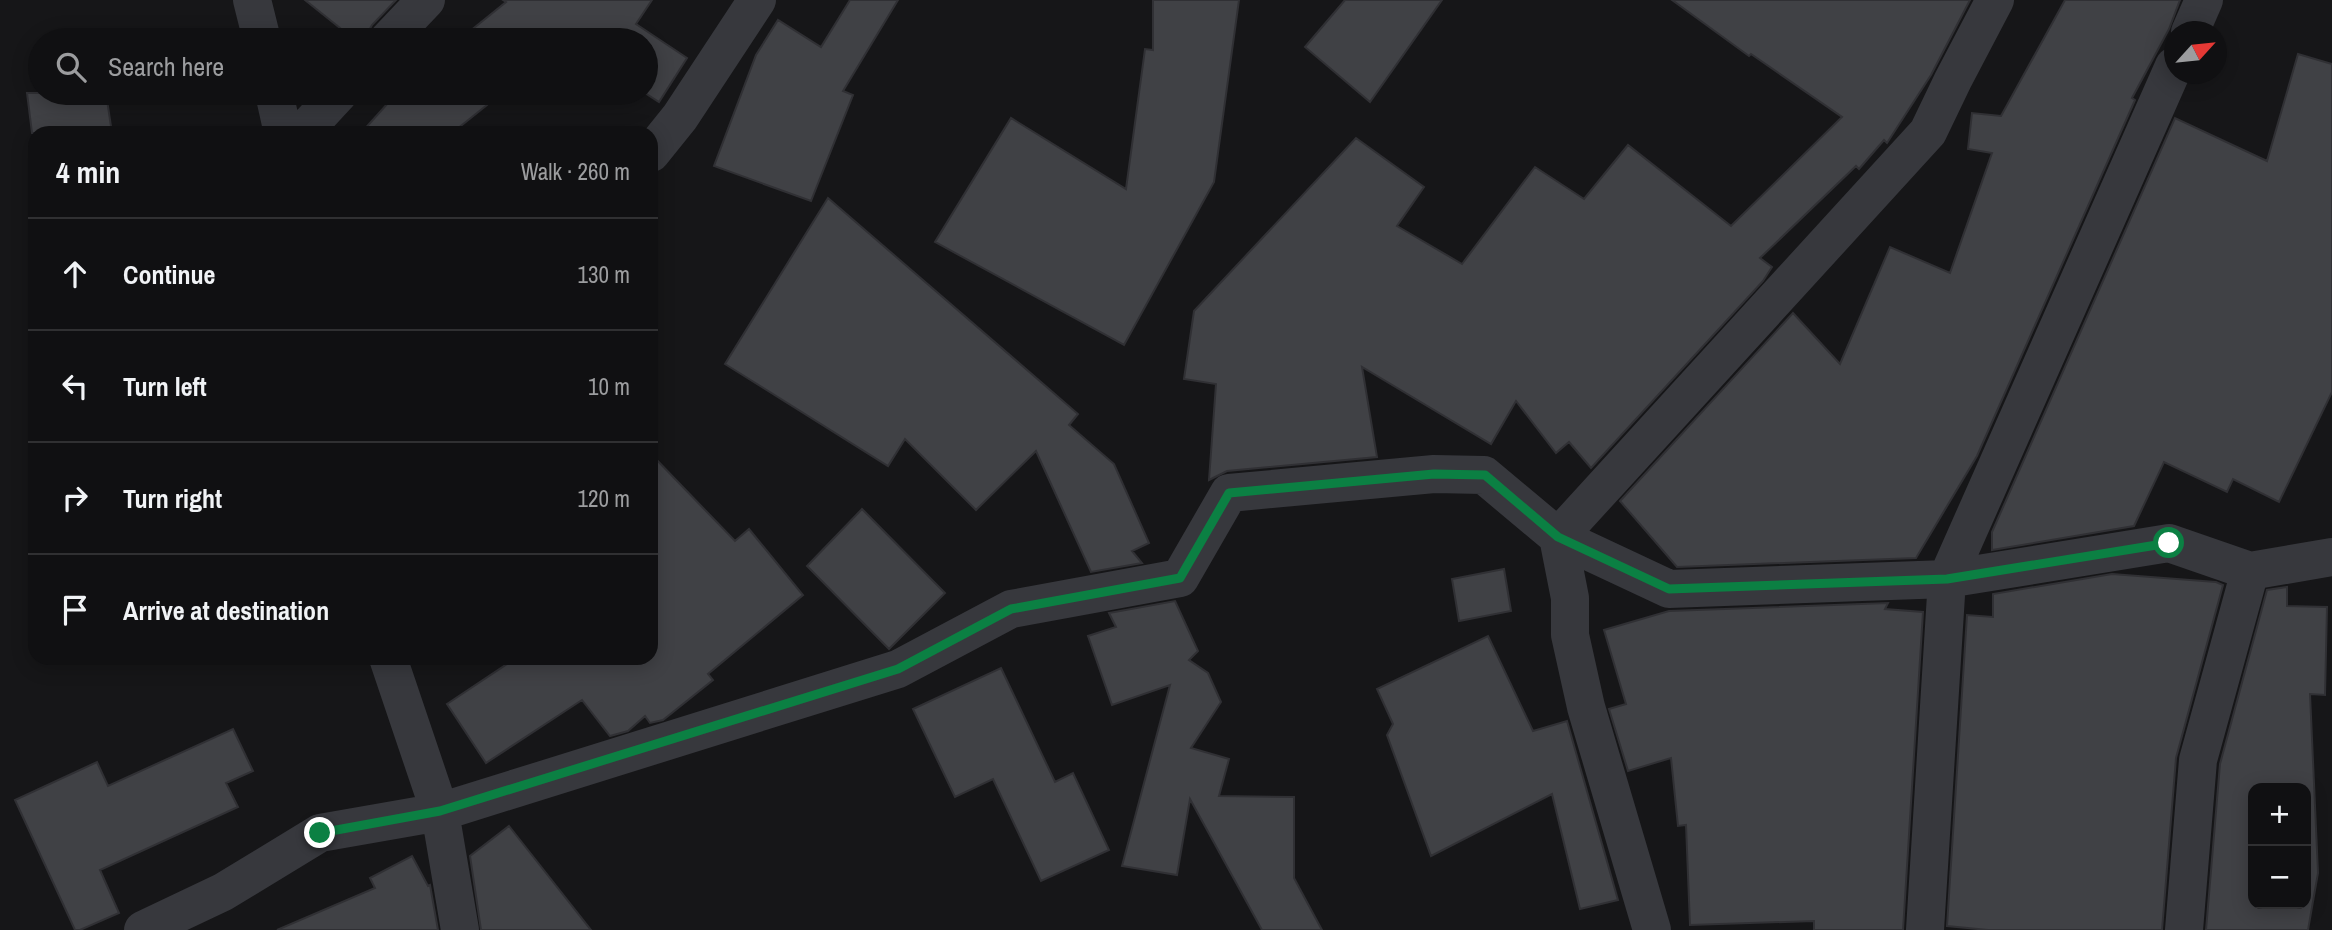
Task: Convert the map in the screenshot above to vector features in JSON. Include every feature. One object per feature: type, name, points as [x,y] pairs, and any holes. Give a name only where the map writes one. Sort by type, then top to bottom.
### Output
[{"type":"street","points":[[252,0],[259,28]]},
{"type":"street","points":[[399,28],[426,0]]},
{"type":"street","points":[[658,144],[680,117],[757,0]]},
{"type":"street","points":[[1558,537],[1928,132],[1995,0]]},
{"type":"street","points":[[2195,21],[2204,0]]},
{"type":"street","points":[[1925,930],[1947,579],[2167,84]]},
{"type":"street","points":[[277,105],[282,126]]},
{"type":"street","points":[[309,126],[329,105]]},
{"type":"street","points":[[143,930],[223,892],[320,833],[440,811],[898,669],[1011,609],[1180,578],[1229,493],[1434,474],[1485,475],[1558,537],[1669,589],[1947,579],[2169,543],[2250,570],[2332,557]]},
{"type":"street","points":[[1558,537],[1570,598],[1570,635],[1586,707],[1652,930]]},
{"type":"street","points":[[2184,930],[2198,760],[2250,570]]},
{"type":"street","points":[[389,665],[440,811],[460,930]]},
{"type":"building","points":[[305,0],[396,0],[370,28],[340,28]]},
{"type":"building","points":[[503,0],[652,0],[636,24],[642,28],[474,28],[506,2]]},
{"type":"building","points":[[850,0],[898,0],[843,91],[853,95],[811,201],[714,166],[756,55],[778,20],[821,47]]},
{"type":"building","points":[[1153,0],[1239,0],[1214,182],[1124,345],[935,242],[1011,118],[1126,189],[1145,49],[1153,50]]},
{"type":"building","points":[[1345,0],[1442,0],[1370,102],[1305,47]]},
{"type":"building","points":[[1672,0],[1970,0],[1931,75],[1887,143],[1884,140],[1859,169],[1856,166],[1760,258],[1772,267],[1763,281],[1591,468],[1569,442],[1556,453],[1516,401],[1491,444],[1362,367],[1377,457],[1227,471],[1209,480],[1216,384],[1184,379],[1194,311],[1356,138],[1424,187],[1397,226],[1462,264],[1535,167],[1584,199],[1628,145],[1731,226],[1842,117],[1751,54],[1749,56]]},
{"type":"building","points":[[2065,0],[2180,0],[2172,21],[2164,21],[2164,38],[2132,98],[2135,100],[1977,456],[1916,558],[1677,567],[1620,501],[1793,313],[1840,364],[1890,247],[1950,273],[1992,153],[1968,149],[1972,113],[2001,116]]},
{"type":"building","points":[[658,39],[687,58],[658,101]]},
{"type":"building","points":[[2298,54],[2332,64],[2332,392],[2279,502],[2233,479],[2227,492],[2164,462],[2134,526],[1992,550],[1992,532],[2175,118],[2267,161]]},
{"type":"building","points":[[28,105],[108,105],[111,126],[31,126]]},
{"type":"building","points":[[386,105],[487,105],[461,126],[367,126]]},
{"type":"building","points":[[828,198],[1078,414],[1069,425],[1114,464],[1149,543],[1132,551],[1142,563],[1091,572],[1036,451],[976,510],[905,439],[888,466],[725,364]]},
{"type":"building","points":[[658,461],[735,541],[749,529],[803,595],[708,674],[713,680],[663,720],[650,723],[645,716],[628,731],[610,736],[582,700],[486,763],[447,704],[506,665],[658,665]]},
{"type":"building","points":[[862,509],[945,593],[889,649],[807,566]]},
{"type":"building","points":[[1504,569],[1511,611],[1459,621],[1452,579]]},
{"type":"building","points":[[2112,574],[2216,582],[2223,585],[2176,758],[2162,930],[1988,930],[1947,926],[1967,615],[1993,617],[1993,594]]},
{"type":"building","points":[[2287,587],[2287,606],[2327,607],[2325,695],[2310,694],[2318,873],[2308,930],[2206,930],[2220,764],[2267,590]]},
{"type":"building","points":[[1175,601],[1198,651],[1189,660],[1208,673],[1221,702],[1191,748],[1229,759],[1219,796],[1294,797],[1294,878],[1322,930],[1262,930],[1190,799],[1177,875],[1122,866],[1170,685],[1112,705],[1088,636],[1116,627],[1109,613]]},
{"type":"building","points":[[1888,603],[1885,609],[1923,612],[1903,930],[1814,930],[1814,921],[1690,925],[1686,825],[1678,826],[1671,758],[1628,771],[1609,709],[1626,704],[1604,630],[1669,611]]},
{"type":"building","points":[[1488,636],[1533,731],[1567,721],[1618,900],[1580,909],[1552,794],[1431,856],[1387,735],[1393,724],[1377,689]]},
{"type":"building","points":[[1001,668],[1055,782],[1073,773],[1109,850],[1041,881],[993,779],[955,797],[913,709]]},
{"type":"building","points":[[233,729],[253,771],[226,783],[238,807],[100,870],[119,913],[75,930],[15,800],[97,762],[108,786]]},
{"type":"building","points":[[509,826],[591,930],[481,930],[470,856]]},
{"type":"building","points":[[412,856],[428,886],[430,885],[438,930],[277,930],[375,888],[370,878]]},
{"type":"route","points":[[320,833],[440,811],[898,669],[1011,609],[1180,578],[1229,493],[1434,474],[1485,475],[1558,537],[1669,589],[1947,579],[2169,543]]}]
